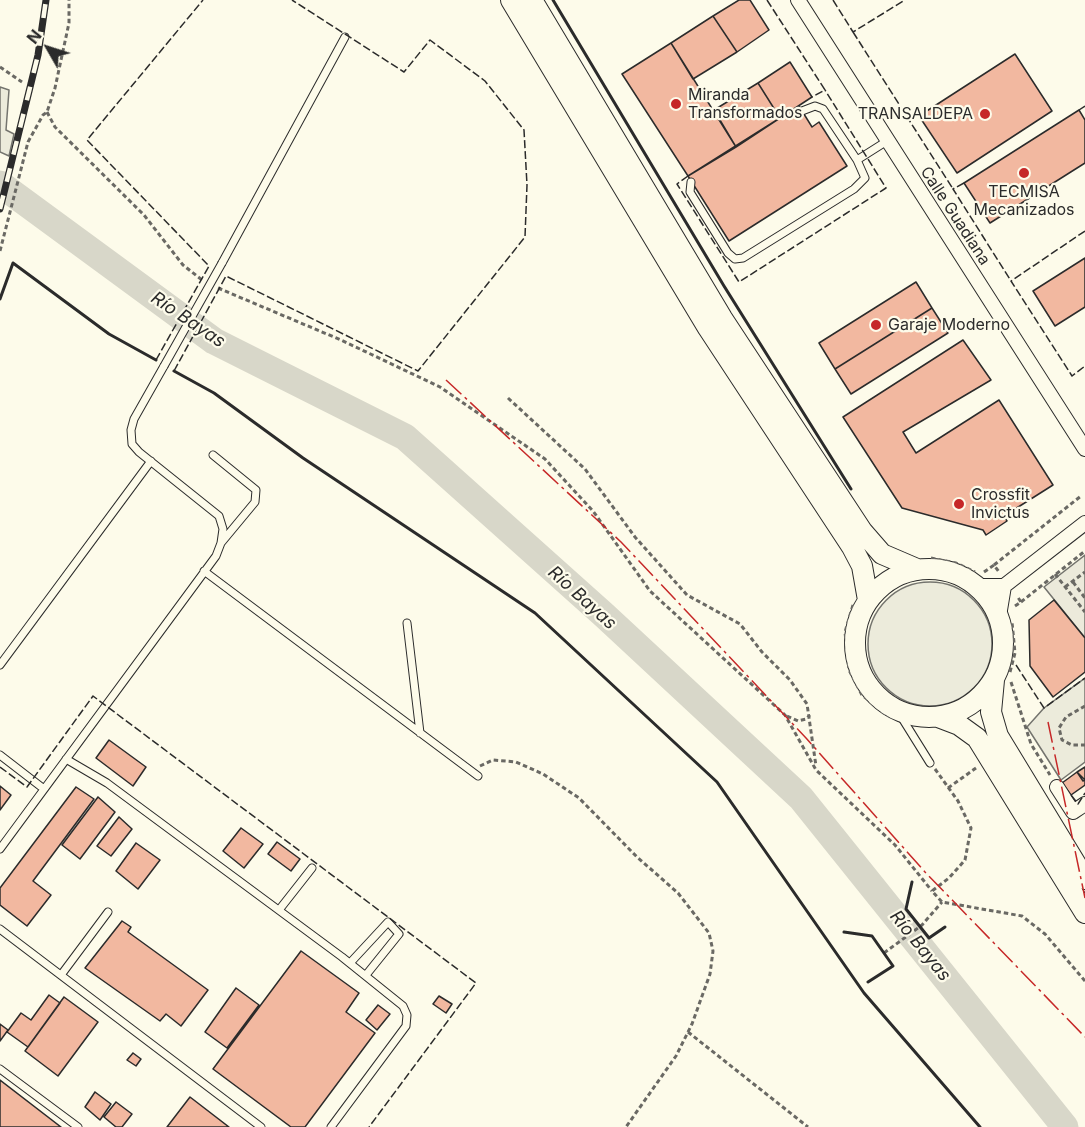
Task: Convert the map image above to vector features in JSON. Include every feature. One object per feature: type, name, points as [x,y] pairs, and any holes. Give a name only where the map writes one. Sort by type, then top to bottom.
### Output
[{"type":"street","points":[[511,0],[714,338],[852,547],[862,566],[861,602],[855,654],[869,687],[876,696],[897,710],[917,716],[938,717],[960,711],[973,703],[1002,675]]},
{"type":"street","points":[[532,0],[722,318],[872,544],[882,554],[957,574],[977,586],[1007,615]]},
{"type":"street","name":"Calle Guadiana","points":[[798,0],[1085,449]]},
{"type":"street","points":[[977,586],[1006,585],[1085,523]]},
{"type":"street","points":[[861,602],[896,576],[921,564]]},
{"type":"street","points":[[1006,585],[1007,615],[1002,675],[991,712],[998,736],[1085,879]]},
{"type":"street","points":[[938,717],[968,731],[993,762],[1085,913]]},
{"type":"street","points":[[1057,787],[1070,810],[1077,812],[1083,806]]},
{"type":"lane","points":[[0,849],[216,556],[223,529],[219,516],[132,444],[131,430],[134,419],[345,37]]},
{"type":"lane","points":[[691,182],[690,192],[728,253],[735,259],[743,258],[854,189],[865,178],[857,160],[823,110],[815,106],[802,111]]},
{"type":"lane","points":[[857,160],[887,141]]},
{"type":"lane","points":[[213,455],[255,490],[255,502],[221,543]]},
{"type":"lane","points":[[0,665],[151,461]]},
{"type":"lane","points":[[204,571],[478,776]]},
{"type":"lane","points":[[407,623],[420,733]]},
{"type":"lane","points":[[897,710],[930,763]]},
{"type":"lane","points":[[0,755],[44,789]]},
{"type":"lane","points":[[66,759],[107,783],[366,975],[403,1006],[407,1016],[406,1026],[331,1127]]},
{"type":"lane","points":[[279,910],[312,868]]},
{"type":"lane","points":[[61,975],[108,912]]},
{"type":"lane","points":[[350,963],[388,922],[399,934],[366,975]]},
{"type":"lane","points":[[0,929],[261,1127]]},
{"type":"lane","points":[[0,1069],[78,1127]]},
{"type":"path","points":[[0,250],[28,142],[47,112],[69,23],[69,0]]},
{"type":"path","points":[[0,67],[22,82]]},
{"type":"path","points":[[47,112],[55,127],[144,215],[183,265],[199,278],[229,294],[341,340],[440,387],[545,459],[593,511],[650,591],[785,715],[798,722],[810,715]]},
{"type":"path","points":[[508,398],[585,469],[635,537],[687,595],[740,624],[762,652],[790,680],[807,704],[816,770]]},
{"type":"path","points":[[921,564],[956,563],[979,574],[994,565],[1081,496]]},
{"type":"path","points":[[1057,787],[1031,744],[1002,675],[1015,653],[1007,615],[1085,551]]},
{"type":"path","points":[[994,565],[1006,585],[1022,602]]},
{"type":"path","points":[[1065,587],[1085,572]]},
{"type":"path","points":[[1055,574],[1085,612]]},
{"type":"path","points":[[1073,582],[1085,598]]},
{"type":"path","points":[[861,602],[845,632],[849,669],[870,704],[912,734]]},
{"type":"path","points":[[1085,706],[1066,717],[1059,729],[1062,740],[1072,745],[1085,745]]},
{"type":"path","points":[[785,715],[816,770],[895,845],[942,902],[1022,916],[1045,934],[1085,981]]},
{"type":"path","points":[[470,770],[493,760],[516,762],[543,774],[579,798],[637,857],[678,893],[709,933],[713,951],[710,974],[688,1032],[676,1056],[626,1127]]},
{"type":"path","points":[[948,788],[971,770],[993,762]]},
{"type":"path","points":[[930,763],[966,814],[970,828],[965,860],[949,878],[932,891]]},
{"type":"path","points":[[884,954],[920,927],[942,902]]},
{"type":"path","points":[[688,1032],[808,1127]]},
{"type":"shaded area","points":[[0,87],[9,90],[6,130],[14,134],[9,156],[0,152]]},
{"type":"shaded area","points":[[1085,555],[1085,638],[1044,587]]},
{"type":"shaded area","points":[[930,582],[954,587],[974,600],[987,620],[992,644],[987,668],[974,688],[954,701],[930,706],[906,701],[886,688],[873,668],[868,644],[873,620],[886,600],[906,587]]},
{"type":"shaded area","points":[[1085,678],[1085,762],[1061,780],[1027,727],[1044,708]]},
{"type":"building","points":[[739,0],[750,0],[769,30],[737,52],[713,16]]},
{"type":"building","points":[[713,16],[737,52],[693,79],[671,43]]},
{"type":"building","name":"Miranda Transformados","points":[[671,43],[736,147],[688,176],[622,74]]},
{"type":"building","name":"TRANSALDEPA","points":[[1015,54],[1052,111],[957,173],[919,116]]},
{"type":"building","points":[[790,62],[812,97],[780,118],[758,83]]},
{"type":"building","points":[[758,83],[780,118],[736,147],[714,110]]},
{"type":"building","points":[[799,106],[812,127],[819,122],[847,166],[729,241],[688,176]]},
{"type":"building","name":"TECMISA Mecanizados","points":[[1079,110],[1085,120],[1085,163],[990,223],[964,183]]},
{"type":"building","points":[[1085,258],[1085,307],[1055,326],[1033,291]]},
{"type":"building","name":"Garaje Moderno","points":[[916,282],[932,308],[835,369],[819,343]]},
{"type":"building","points":[[932,308],[948,333],[851,394],[835,369]]},
{"type":"building","points":[[963,340],[991,380],[903,432],[916,453],[999,400],[1053,485],[1004,516],[1007,521],[986,535],[983,530],[902,508],[843,417]]},
{"type":"building","points":[[1054,600],[1085,638],[1085,672],[1053,697],[1030,666],[1029,620]]},
{"type":"building","points":[[109,740],[146,767],[133,786],[96,758]]},
{"type":"building","points":[[1085,767],[1085,780],[1083,781],[1077,772]]},
{"type":"building","points":[[1077,772],[1085,780],[1085,785],[1071,795],[1062,783]]},
{"type":"building","points":[[0,786],[11,795],[0,810]]},
{"type":"building","points":[[76,787],[94,799],[33,881],[51,895],[27,926],[0,905],[0,888]]},
{"type":"building","points":[[98,797],[115,812],[80,859],[62,845]]},
{"type":"building","points":[[119,817],[132,829],[111,856],[97,846]]},
{"type":"building","points":[[241,828],[263,844],[244,868],[223,851]]},
{"type":"building","points":[[277,842],[300,859],[291,871],[268,854]]},
{"type":"building","points":[[136,843],[160,860],[138,889],[116,871]]},
{"type":"building","points":[[122,921],[131,927],[128,932],[208,990],[181,1026],[166,1014],[160,1021],[85,968]]},
{"type":"building","points":[[301,951],[359,993],[346,1012],[375,1033],[305,1127],[291,1127],[213,1069]]},
{"type":"building","points":[[236,988],[259,1005],[227,1048],[205,1032]]},
{"type":"building","points":[[49,995],[60,1003],[28,1047],[7,1032],[21,1013],[31,1020]]},
{"type":"building","points":[[439,996],[452,1004],[446,1013],[433,1004]]},
{"type":"building","points":[[64,997],[98,1022],[58,1076],[25,1051]]},
{"type":"building","points":[[378,1005],[390,1014],[377,1030],[366,1020]]},
{"type":"building","points":[[0,1024],[8,1030],[0,1041]]},
{"type":"building","points":[[133,1053],[141,1059],[136,1066],[127,1060]]},
{"type":"building","points":[[0,1080],[61,1127],[0,1127]]},
{"type":"building","points":[[95,1092],[111,1104],[100,1120],[85,1107]]},
{"type":"building","points":[[190,1097],[229,1127],[167,1127]]},
{"type":"building","points":[[116,1102],[132,1114],[122,1127],[116,1127],[104,1117]]},
{"type":"waterway","name":"Río Bayas","points":[[0,184],[214,341],[405,437],[604,615],[801,798],[1065,1127]]},
{"type":"railway","points":[[0,209],[38,55],[46,0]]},
{"type":"fence","points":[[156,360],[209,266],[87,140],[203,0]]},
{"type":"fence","points":[[174,371],[226,276],[418,371],[525,237],[527,185],[524,130],[485,81],[430,40],[404,72],[292,0]]},
{"type":"fence","points":[[767,0],[825,90],[812,97]]},
{"type":"fence","points":[[833,0],[853,32],[905,0]]},
{"type":"fence","points":[[853,32],[953,189]]},
{"type":"fence","points":[[688,176],[677,184],[739,282],[886,188],[825,90]]},
{"type":"fence","points":[[1079,110],[1085,106]]},
{"type":"fence","points":[[964,183],[953,189],[1011,281]]},
{"type":"fence","points":[[1085,231],[1011,281],[1072,376],[1085,366]]},
{"type":"fence","points":[[1016,665],[1044,708],[1085,678]]},
{"type":"fence","points":[[0,767],[27,787],[93,696],[476,983],[369,1127]]},
{"type":"fence","points":[[1071,795],[1078,804],[1085,793]]},
{"type":"wall","points":[[553,0],[724,286],[851,489]]},
{"type":"wall","points":[[0,299],[13,263],[109,334],[156,360]]},
{"type":"wall","points":[[174,371],[214,393],[303,458],[535,613],[717,782],[864,993],[980,1127]]},
{"type":"wall","points":[[912,882],[906,909],[929,938],[945,927]]},
{"type":"wall","points":[[844,932],[872,936],[893,966],[868,982]]},
{"type":"power","points":[[446,380],[621,542],[806,738],[925,872],[1085,1037]]},
{"type":"power","points":[[1048,722],[1085,898]]},
{"type":"place","name":"Miranda Transformados","points":[[676,104]]},
{"type":"place","name":"TRANSALDEPA","points":[[985,114]]},
{"type":"place","name":"TECMISA Mecanizados","points":[[1024,173]]},
{"type":"place","name":"Garaje Moderno","points":[[876,325]]},
{"type":"place","name":"Crossfit Invictus","points":[[959,504]]}]
